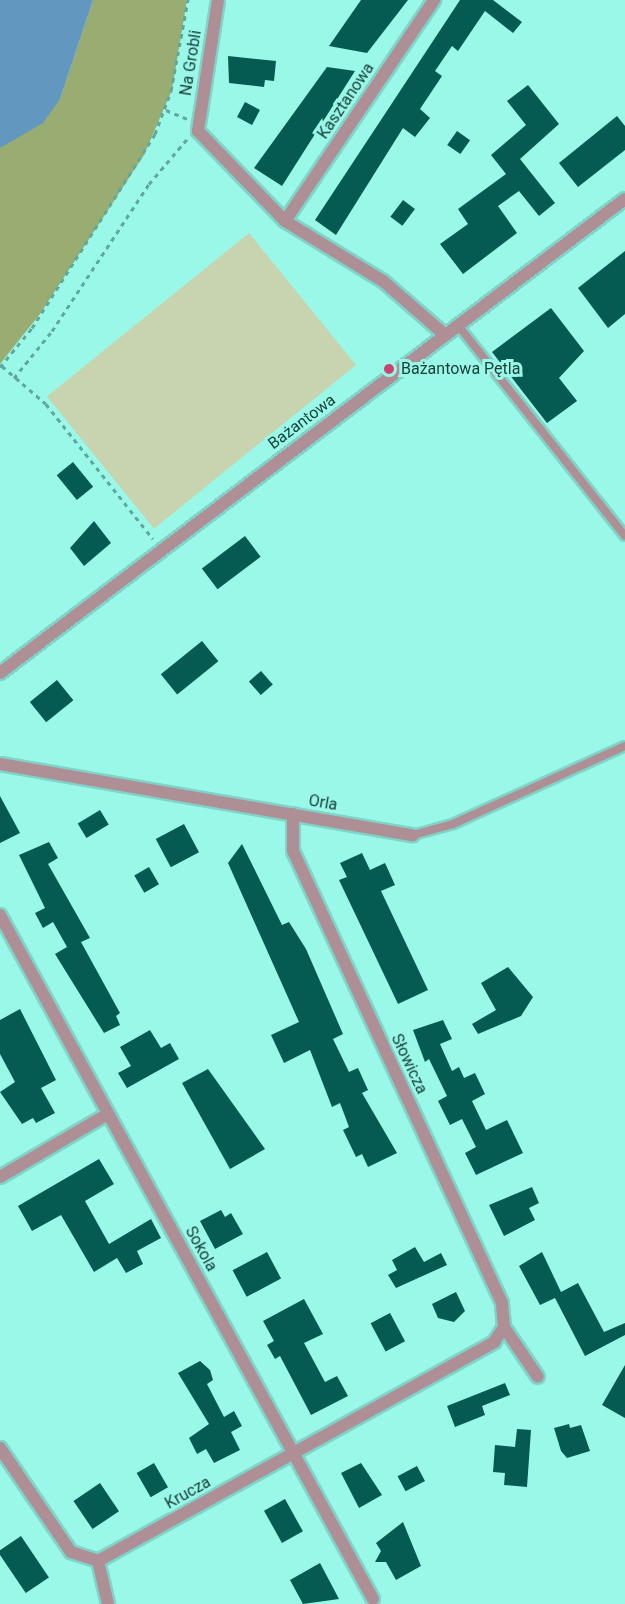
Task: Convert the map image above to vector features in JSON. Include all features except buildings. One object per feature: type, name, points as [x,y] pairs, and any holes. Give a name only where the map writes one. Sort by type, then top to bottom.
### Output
[{"type":"street","name":"Na Grobli","points":[[194,126],[218,0]]},
{"type":"street","name":"Kasztanowa","points":[[285,221],[434,0]]},
{"type":"street","points":[[194,126],[285,221],[383,281],[444,334]]},
{"type":"street","name":"Bażantowa","points":[[0,673],[457,324],[625,199]]},
{"type":"street","name":"Orla","points":[[0,765],[413,835]]},
{"type":"street","name":"Słowicza","points":[[293,814],[293,851],[502,1303],[504,1327],[538,1377]]},
{"type":"street","name":"Sokola","points":[[0,915],[373,1599]]},
{"type":"street","points":[[0,1177],[108,1114]]},
{"type":"street","points":[[295,1454],[494,1342],[504,1327]]},
{"type":"street","points":[[0,1448],[71,1552],[98,1561],[108,1604]]},
{"type":"street","name":"Krucza","points":[[98,1561],[295,1454]]},
{"type":"lane","points":[[457,324],[625,536]]},
{"type":"lane","name":"Orla","points":[[413,835],[462,820],[625,746]]},
{"type":"path","points":[[155,543],[46,405],[0,366],[32,327],[166,110],[188,0]]},
{"type":"path","points":[[14,378],[52,332],[149,184],[194,126],[166,110]]},
{"type":"green space","points":[[93,0],[187,0],[172,90],[144,155],[40,314],[0,364],[0,148],[60,99]]},
{"type":"green space","points":[[249,233],[356,365],[154,529],[47,397]]},
{"type":"water","points":[[0,0],[93,0],[60,99],[43,123],[0,148]]},
{"type":"place","name":"Bażantowa Pętla","points":[[389,369]]}]
